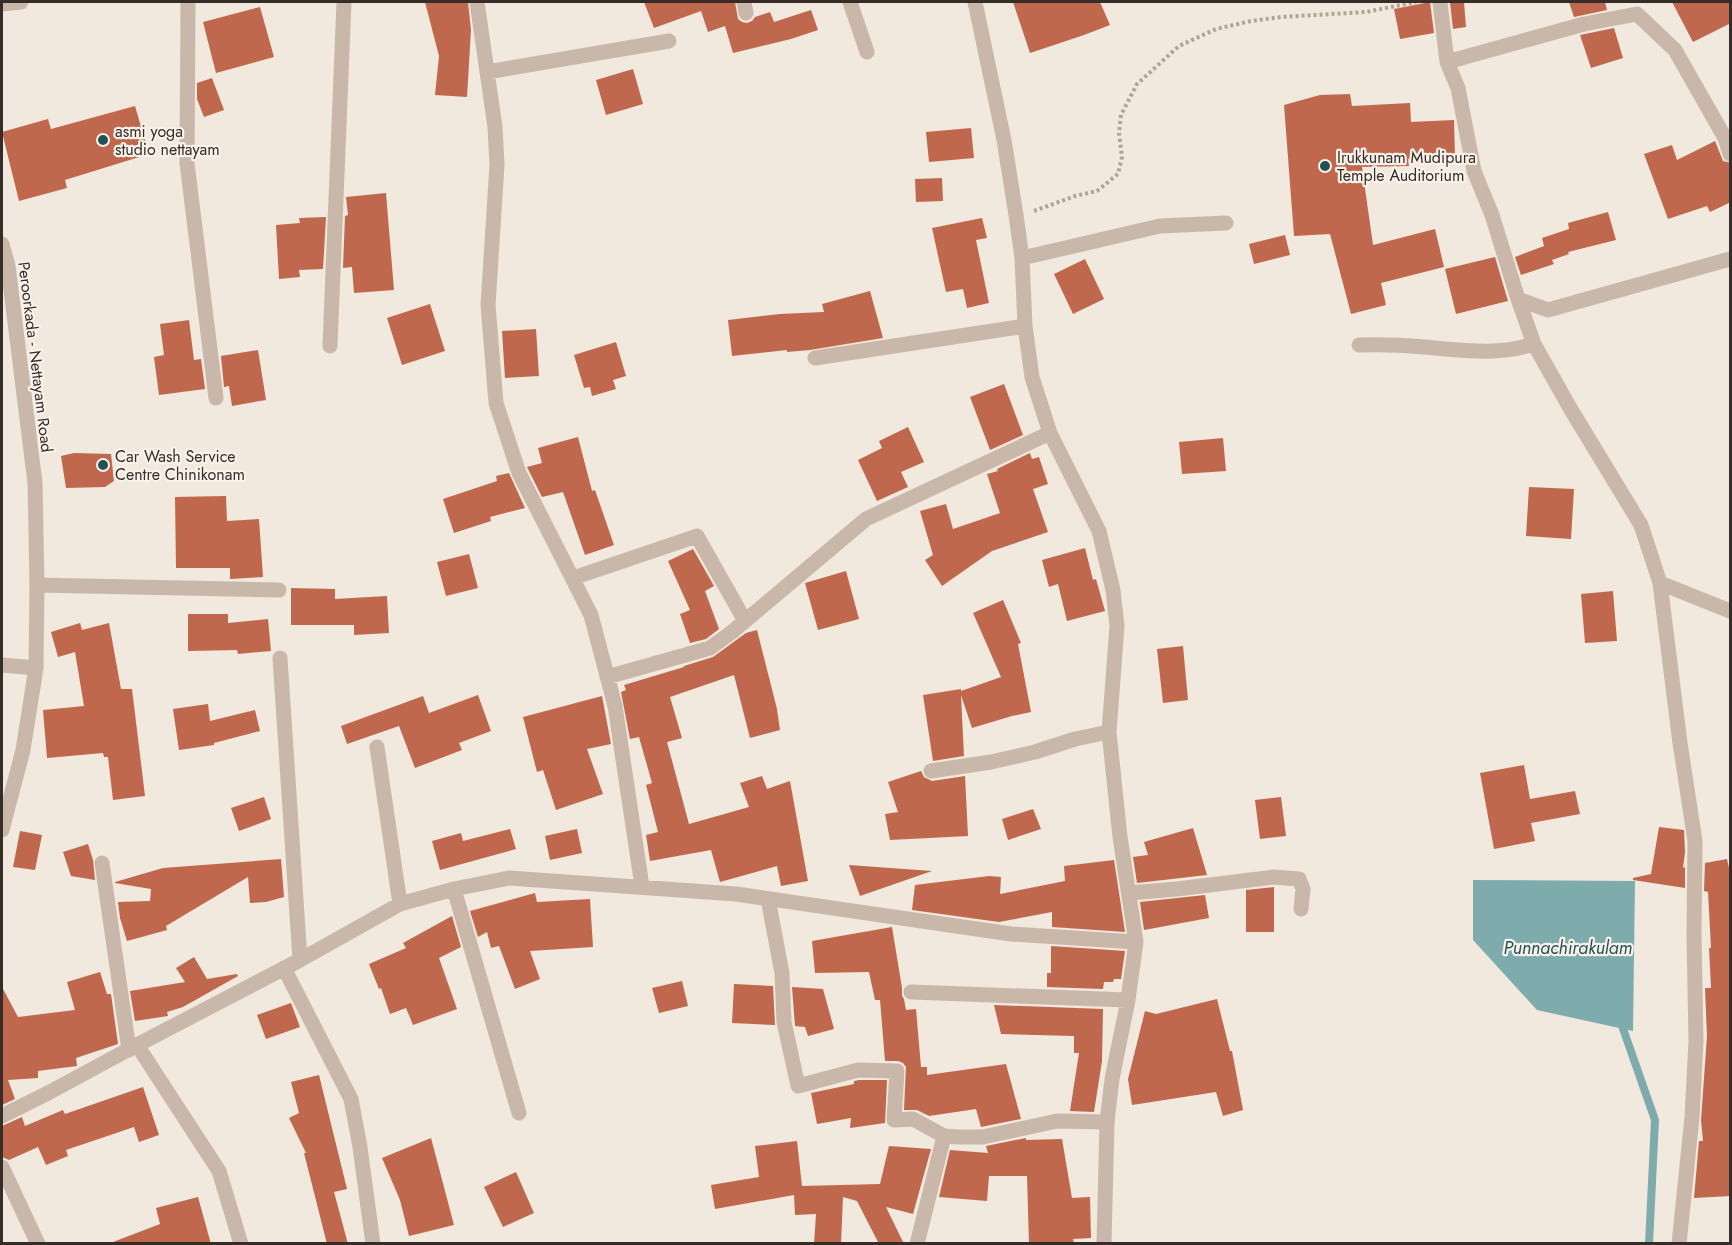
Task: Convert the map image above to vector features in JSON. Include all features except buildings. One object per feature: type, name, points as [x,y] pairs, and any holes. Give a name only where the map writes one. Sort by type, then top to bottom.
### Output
[{"type":"street","points":[[2,4],[21,2]]},
{"type":"street","points":[[188,2],[187,163],[216,398]]},
{"type":"street","points":[[330,346],[344,2]]},
{"type":"street","points":[[477,2],[495,127],[497,165],[488,305],[496,403],[519,473],[591,615],[615,706],[642,886]]},
{"type":"street","points":[[850,2],[867,52]]},
{"type":"street","points":[[975,2],[1004,140],[1016,215],[1022,258],[1025,326],[1032,376],[1050,433],[1099,531],[1113,590],[1117,626],[1109,732],[1120,837],[1136,942],[1128,1000],[1112,1079],[1107,1122],[1104,1244]]},
{"type":"street","points":[[1440,2],[1447,62],[1458,88],[1474,171],[1492,215],[1534,344],[1641,525],[1660,583],[1695,841],[1696,1042],[1692,1118],[1678,1244]]},
{"type":"street","points":[[1447,62],[1584,24],[1637,14],[1675,50],[1725,138],[1731,154]]},
{"type":"street","points":[[487,72],[669,41]]},
{"type":"street","points":[[1022,258],[1160,226],[1226,223]]},
{"type":"street","name":"Peroorkada - Nettayam Road","points":[[2,244],[8,266],[34,483],[37,585],[36,668],[23,750],[2,830]]},
{"type":"street","points":[[1518,299],[1548,310],[1731,259]]},
{"type":"street","points":[[815,358],[1025,326]]},
{"type":"street","points":[[1359,345],[1392,345],[1474,352],[1521,348],[1534,344]]},
{"type":"street","points":[[608,677],[710,648],[866,519],[1050,433]]},
{"type":"street","points":[[573,578],[697,536],[745,621]]},
{"type":"street","points":[[1660,583],[1731,611]]},
{"type":"street","points":[[37,585],[279,590]]},
{"type":"street","points":[[280,658],[300,960]]},
{"type":"street","points":[[2,665],[36,668]]},
{"type":"street","points":[[931,771],[991,762],[1109,732]]},
{"type":"street","points":[[377,747],[400,904]]},
{"type":"street","points":[[102,863],[133,1047],[219,1171],[241,1244]]},
{"type":"street","points":[[1129,893],[1274,877],[1299,879],[1303,889],[1301,909]]},
{"type":"street","points":[[2,1116],[300,960],[400,904],[454,889],[509,878],[736,894],[1011,934],[1136,942]]},
{"type":"street","points":[[454,889],[519,1113]]},
{"type":"street","points":[[768,899],[782,973],[784,1022],[798,1086],[858,1070],[897,1071],[894,1120],[913,1119],[944,1136],[983,1137],[1057,1121],[1107,1122]]},
{"type":"street","points":[[284,968],[351,1099],[360,1146],[373,1244]]},
{"type":"street","points":[[911,992],[1128,1000]]},
{"type":"street","points":[[917,1244],[944,1136]]},
{"type":"street","points":[[2,1167],[38,1244]]},
{"type":"path","points":[[1016,215],[1097,191],[1118,174],[1122,157],[1119,133],[1121,115],[1137,84],[1179,46],[1216,29],[1251,21],[1366,12],[1416,2]]},
{"type":"water","name":"Punnachirakulam","points":[[1473,880],[1635,881],[1633,1031],[1537,1010],[1473,940]]},
{"type":"waterway","points":[[1620,1020],[1655,1120],[1649,1244]]},
{"type":"place","name":"asmi yoga studio nettayam","points":[[103,140]]},
{"type":"place","name":"Irukkunam Mudipura Temple Auditorium","points":[[1325,166]]},
{"type":"place","name":"Car Wash Service Centre Chinikonam","points":[[103,465]]}]
